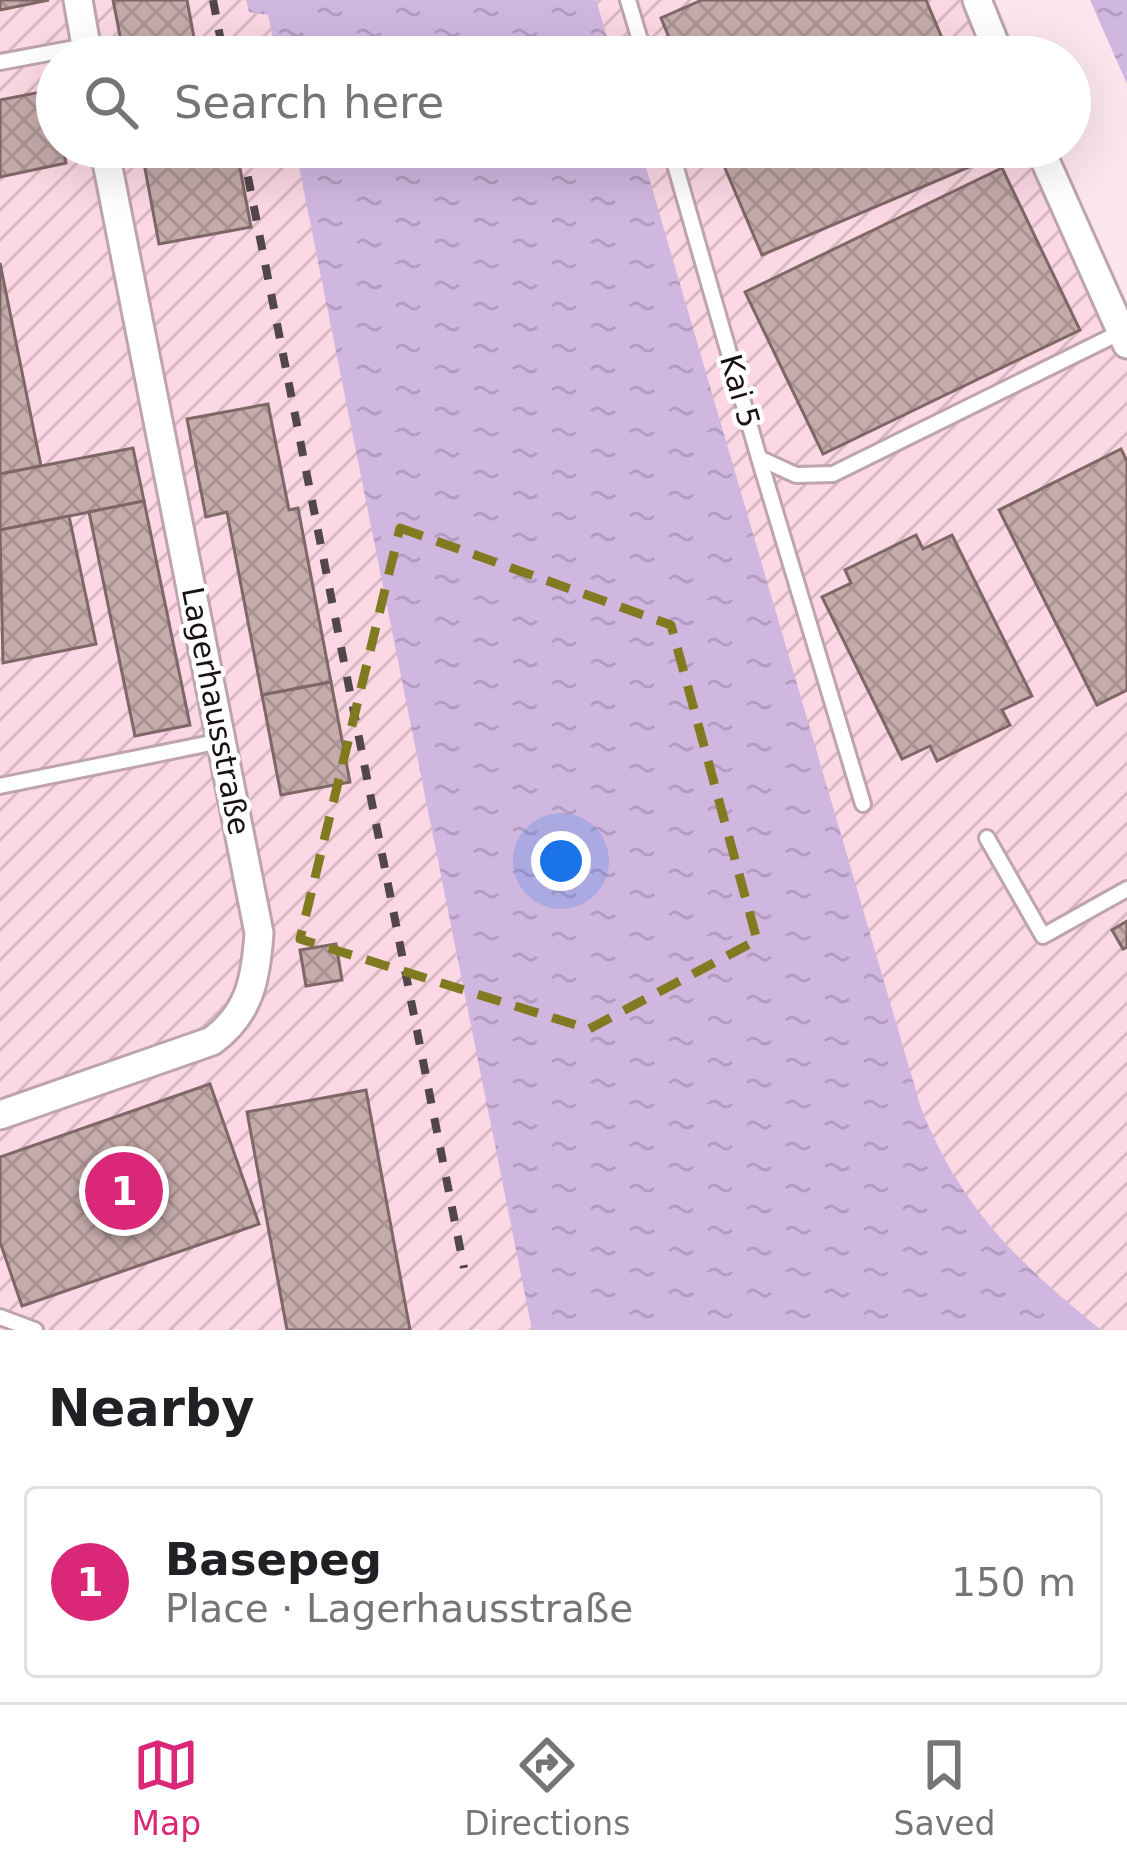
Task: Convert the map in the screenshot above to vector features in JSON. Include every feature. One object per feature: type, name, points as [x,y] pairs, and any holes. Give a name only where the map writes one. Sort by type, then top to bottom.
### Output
[{"type":"street","points":[[78,0],[84,36]]},
{"type":"street","points":[[976,0],[991,36]]},
{"type":"street","name":"Lagerhausstraße","points":[[0,1115],[212,1041],[233,1025],[256,983],[260,933],[108,168]]},
{"type":"street","points":[[1048,168],[1124,338]]},
{"type":"lane","points":[[628,0],[639,36]]},
{"type":"lane","points":[[0,62],[36,58]]},
{"type":"lane","name":"Kai 5","points":[[676,168],[759,458],[796,475],[833,475],[1124,338]]},
{"type":"lane","points":[[759,458],[863,804]]},
{"type":"lane","points":[[0,785],[221,741]]},
{"type":"lane","points":[[987,838],[1043,936],[1127,889]]},
{"type":"lane","points":[[0,1317],[34,1330]]},
{"type":"highlighted area","points":[[400,528],[671,625],[757,940],[589,1029],[300,939]]},
{"type":"shaded area","points":[[0,0],[992,0],[1008,36],[36,36],[36,168],[1064,168],[1127,315],[1127,1330],[0,1330]]},
{"type":"water","points":[[246,0],[596,0],[607,36],[272,36],[268,15],[249,12]]},
{"type":"water","points":[[1090,0],[1127,0],[1127,84]]},
{"type":"water","points":[[299,168],[646,168],[921,1108],[955,1176],[995,1232],[1101,1330],[532,1330]]},
{"type":"building","points":[[0,0],[49,0],[0,10]]},
{"type":"building","points":[[113,0],[187,0],[194,36],[120,36]]},
{"type":"building","points":[[702,0],[926,0],[941,36],[668,36],[661,18]]},
{"type":"building","points":[[36,93],[36,168],[42,168],[0,177],[0,100]]},
{"type":"building","points":[[145,168],[240,168],[251,227],[159,244]]},
{"type":"building","points":[[725,168],[967,168],[762,255]]},
{"type":"building","points":[[1002,168],[1080,330],[823,454],[745,292]]},
{"type":"building","points":[[0,263],[41,466],[0,474]]},
{"type":"building","points":[[268,404],[289,510],[298,508],[331,682],[262,695],[227,512],[206,517],[187,419]]},
{"type":"building","points":[[133,448],[144,501],[0,530],[0,474]]},
{"type":"building","points":[[1121,449],[1127,461],[1127,690],[1097,705],[999,510]]},
{"type":"building","points":[[144,501],[190,725],[135,736],[89,512]]},
{"type":"building","points":[[69,516],[96,644],[3,663],[0,530]]},
{"type":"building","points":[[916,535],[923,549],[952,535],[1032,696],[1002,710],[1010,725],[937,761],[930,746],[902,759],[822,597],[851,583],[845,570]]},
{"type":"building","points":[[331,682],[350,782],[281,795],[262,695]]},
{"type":"building","points":[[1127,921],[1127,947],[1123,949],[1112,930]]},
{"type":"building","points":[[336,944],[342,980],[306,986],[300,950]]},
{"type":"building","points":[[210,1084],[259,1224],[22,1306],[0,1242],[0,1157]]},
{"type":"building","points":[[366,1090],[410,1330],[287,1330],[247,1112]]},
{"type":"railway","points":[[213,0],[220,36]]},
{"type":"railway","points":[[246,168],[464,1268]]},
{"type":"place","name":"Basepeg","points":[[124,1191]]}]
